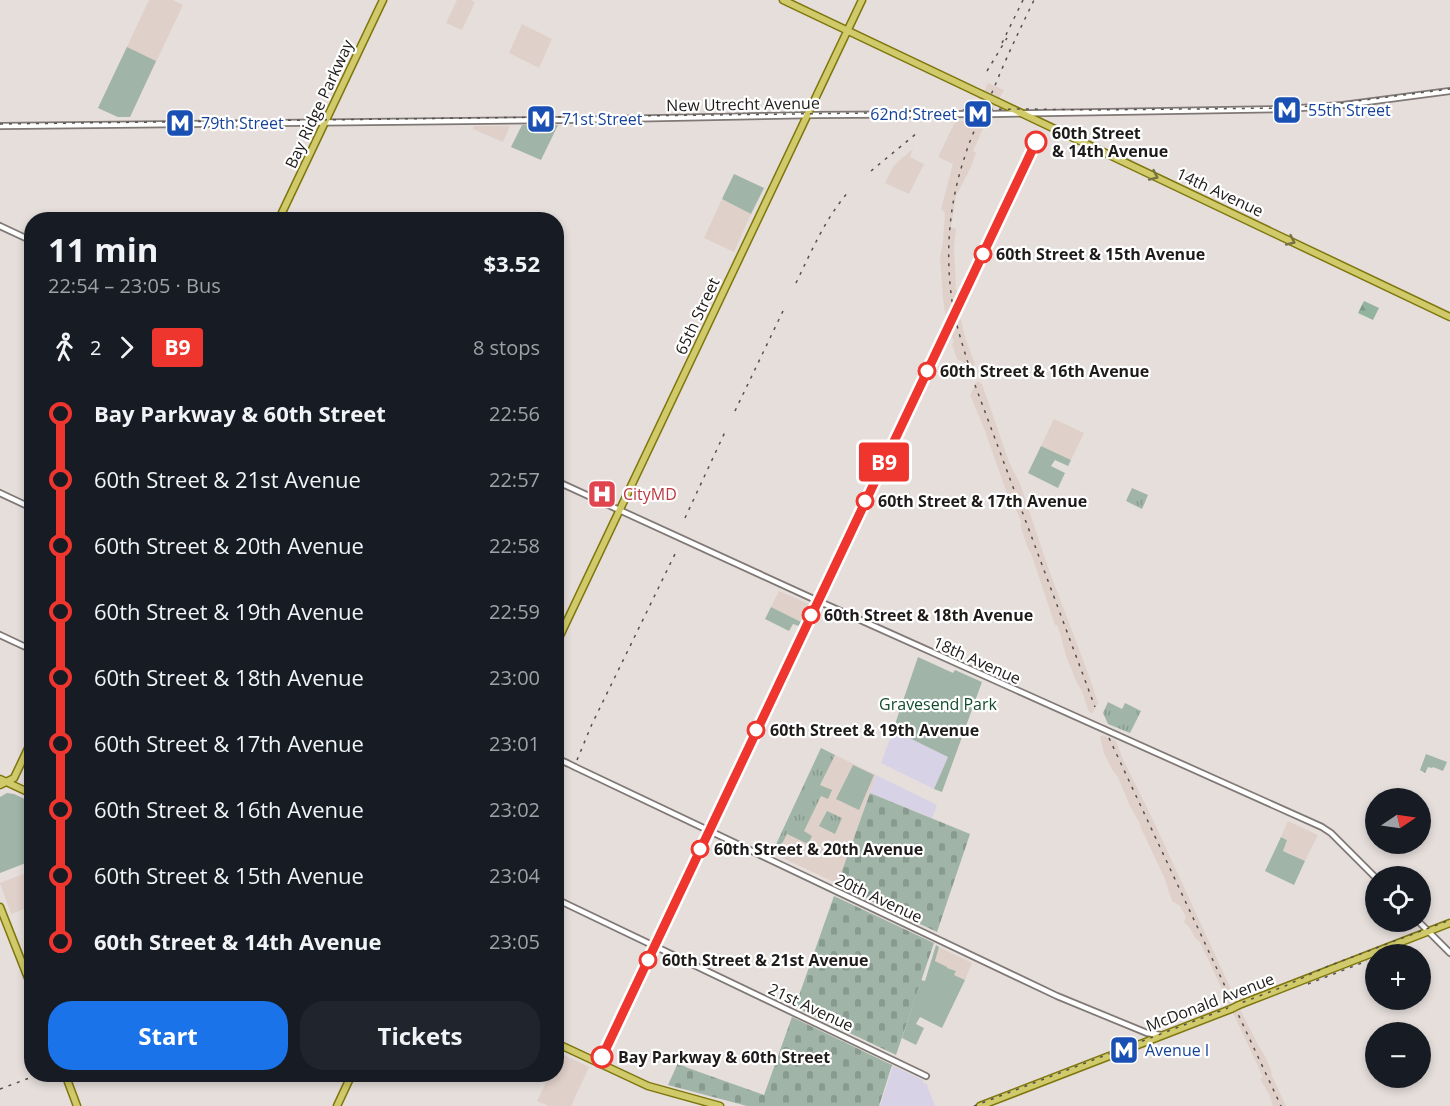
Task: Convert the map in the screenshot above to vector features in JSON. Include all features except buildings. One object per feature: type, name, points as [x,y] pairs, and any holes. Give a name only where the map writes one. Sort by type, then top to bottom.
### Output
[{"type":"main road","name":"Bay Ridge Parkway","points":[[282,212],[383,0]]},
{"type":"main road","name":"14th Avenue","points":[[783,0],[1450,317]]},
{"type":"main road","name":"65th Street","points":[[564,627],[862,0]]},
{"type":"main road","points":[[2,782],[14,778],[24,757]]},
{"type":"main road","points":[[2,782],[24,791]]},
{"type":"main road","points":[[0,908],[24,968]]},
{"type":"main road","name":"McDonald Avenue","points":[[1431,931],[1450,923]]},
{"type":"main road","name":"McDonald Avenue","points":[[980,1106],[1429,932]]},
{"type":"main road","points":[[564,1047],[648,1086],[720,1106]]},
{"type":"main road","points":[[68,1082],[77,1106]]},
{"type":"main road","points":[[337,1106],[348,1082]]},
{"type":"street","name":"New Utrecht Avenue","points":[[0,126],[1286,109],[1344,105],[1450,91]]},
{"type":"street","points":[[0,226],[24,237]]},
{"type":"street","name":"18th Avenue","points":[[564,485],[1322,827],[1365,867]]},
{"type":"street","points":[[0,493],[24,504]]},
{"type":"street","points":[[0,635],[24,646]]},
{"type":"street","name":"20th Avenue","points":[[564,762],[1054,995],[1147,1033],[1161,1035]]},
{"type":"street","name":"21st Avenue","points":[[564,903],[926,1076]]},
{"type":"street","points":[[1429,932],[1450,953]]},
{"type":"shaded area","points":[[149,0],[173,0],[183,5],[130,117],[118,117],[98,108]]},
{"type":"shaded area","points":[[457,0],[475,2],[462,30],[446,23]]},
{"type":"shaded area","points":[[522,24],[552,39],[539,68],[509,53]]},
{"type":"shaded area","points":[[988,83],[1004,90],[973,151],[976,153],[970,169],[956,196],[951,227],[956,229],[954,247],[958,292],[954,301],[958,319],[961,320],[975,365],[971,366],[957,359],[952,344],[954,342],[951,335],[953,331],[949,314],[945,313],[940,258],[945,213],[941,209],[953,164],[938,157],[955,122],[971,120]]},
{"type":"shaded area","points":[[474,126],[510,126],[503,142],[473,129]]},
{"type":"shaded area","points":[[913,149],[910,157],[924,164],[909,194],[885,183],[894,165]]},
{"type":"shaded area","points":[[722,199],[751,214],[734,252],[704,238]]},
{"type":"shaded area","points":[[977,381],[982,384],[1088,673],[1098,703],[1092,714],[1088,710],[1066,656],[1060,633],[1055,625],[1020,525],[1022,524],[1015,507],[1012,508],[970,395]]},
{"type":"shaded area","points":[[1054,419],[1084,433],[1071,460],[1041,446]]},
{"type":"shaded area","points":[[779,591],[809,604],[801,622],[771,607]]},
{"type":"shaded area","points":[[893,730],[948,757],[934,789],[881,763]]},
{"type":"shaded area","points":[[1103,735],[1116,741],[1241,1011],[1265,1056],[1286,1106],[1273,1106],[1260,1079],[1263,1077],[1200,942],[1184,922],[1186,917],[1180,906],[1172,901],[1165,879],[1139,822],[1104,753],[1100,737]]},
{"type":"shaded area","points":[[821,748],[876,775],[838,884],[772,853]]},
{"type":"shaded area","points":[[876,775],[937,805],[932,818],[870,793]]},
{"type":"shaded area","points":[[1288,821],[1318,835],[1305,861],[1282,850],[1287,839],[1281,837]]},
{"type":"shaded area","points":[[24,874],[24,909],[11,914],[0,883]]},
{"type":"shaded area","points":[[939,947],[972,963],[965,980],[954,975],[956,971],[935,961]]},
{"type":"shaded area","points":[[564,1055],[589,1067],[571,1106],[549,1106],[537,1101],[546,1082],[564,1082]]},
{"type":"shaded area","points":[[893,1066],[923,1080],[935,1106],[880,1106]]},
{"type":"green space","points":[[127,47],[156,61],[130,117],[118,117],[98,108]]},
{"type":"green space","points":[[522,125],[558,125],[541,160],[511,147]]},
{"type":"green space","points":[[734,174],[764,188],[751,214],[722,199]]},
{"type":"green space","points":[[1364,301],[1379,308],[1373,320],[1358,313]]},
{"type":"green space","points":[[1041,446],[1071,460],[1068,466],[1055,460],[1051,466],[1065,473],[1058,488],[1028,473]]},
{"type":"green space","points":[[1132,488],[1148,495],[1142,509],[1126,501]]},
{"type":"green space","points":[[771,607],[801,622],[799,626],[793,624],[789,631],[765,619]]},
{"type":"green space","name":"Gravesend Park","points":[[918,657],[953,673],[955,670],[982,682],[942,792],[934,789],[948,757],[893,730]]},
{"type":"green space","points":[[1108,702],[1122,709],[1125,703],[1141,711],[1130,733],[1108,724],[1103,713]]},
{"type":"green space","points":[[821,748],[835,755],[820,785],[832,790],[828,799],[821,796],[804,831],[812,836],[808,844],[787,834],[776,855],[772,853]]},
{"type":"green space","points":[[1426,754],[1447,762],[1443,771],[1433,767],[1428,767],[1425,773],[1420,770]]},
{"type":"green space","points":[[853,765],[874,775],[859,810],[836,799]]},
{"type":"green space","points":[[7,793],[24,799],[24,864],[0,873],[0,797]]},
{"type":"green space","points":[[870,793],[970,834],[937,932],[837,885]]},
{"type":"green space","points":[[827,811],[842,818],[835,834],[819,826]]},
{"type":"green space","points":[[1281,837],[1287,840],[1283,851],[1305,861],[1294,885],[1265,871]]},
{"type":"green space","points":[[834,896],[934,943],[896,1055],[795,1007]]},
{"type":"green space","points":[[936,945],[939,947],[935,961],[956,971],[954,975],[965,980],[942,1028],[920,1017],[916,1024],[924,1028],[916,1045],[902,1038],[921,980],[925,981]]},
{"type":"green space","points":[[792,1017],[892,1065],[879,1106],[747,1106],[668,1085],[678,1063],[764,1095]]},
{"type":"railway","points":[[1002,43],[1023,0]]},
{"type":"railway","points":[[968,363],[955,317],[950,283],[949,246],[955,192],[971,138],[1034,0]]},
{"type":"railway","points":[[987,71],[1007,38]]},
{"type":"railway","points":[[0,124],[868,113],[928,110],[1287,108],[1450,89]]},
{"type":"railway","points":[[871,171],[917,133]]},
{"type":"railway","points":[[796,283],[826,224],[849,191]]},
{"type":"railway","points":[[735,411],[783,311]]},
{"type":"railway","points":[[975,385],[1095,707]]},
{"type":"railway","points":[[685,518],[725,432]]},
{"type":"railway","points":[[577,760],[592,724],[675,554]]},
{"type":"railway","points":[[1109,738],[1281,1106]]},
{"type":"railway","points":[[974,1106],[1450,920]]},
{"type":"railway","points":[[1308,984],[1365,962]]},
{"type":"railway","points":[[0,1089],[24,1080]]},
{"type":"bus line","name":"B9","points":[[602,1057],[1036,142]]},
{"type":"place","name":"55th Street","points":[[1287,110]]},
{"type":"place","name":"62nd Street","points":[[978,114]]},
{"type":"place","name":"71st Street","points":[[541,119]]},
{"type":"place","name":"79th Street","points":[[180,123]]},
{"type":"place","name":"60th Street & 14th Avenue","points":[[1036,142]]},
{"type":"place","name":"60th Street & 15th Avenue","points":[[983,254]]},
{"type":"place","name":"60th Street & 16th Avenue","points":[[927,371]]},
{"type":"place","name":"CityMD","points":[[602,494]]},
{"type":"place","name":"60th Street & 17th Avenue","points":[[865,501]]},
{"type":"place","name":"60th Street & 18th Avenue","points":[[811,615]]},
{"type":"place","name":"60th Street & 19th Avenue","points":[[756,730]]},
{"type":"place","name":"60th Street & 20th Avenue","points":[[700,849]]},
{"type":"place","name":"60th Street & 21st Avenue","points":[[648,960]]},
{"type":"place","name":"Avenue I","points":[[1124,1050]]},
{"type":"place","name":"Bay Parkway & 60th Street","points":[[602,1057]]}]
